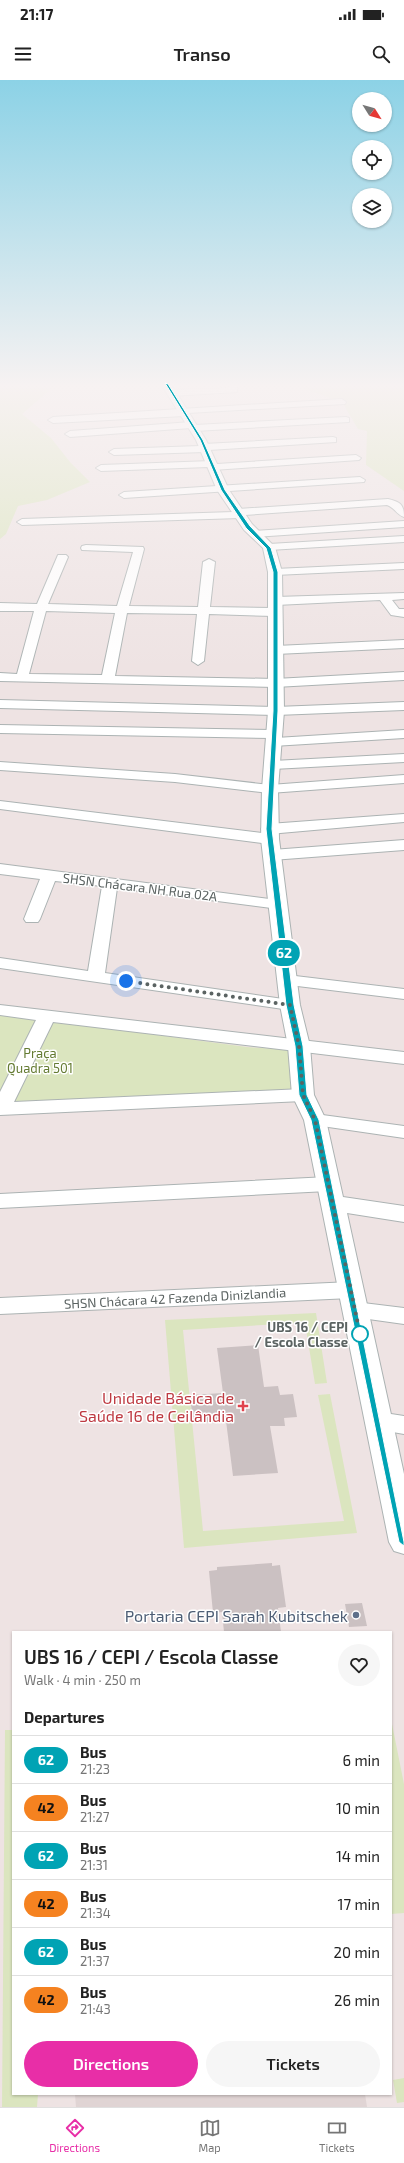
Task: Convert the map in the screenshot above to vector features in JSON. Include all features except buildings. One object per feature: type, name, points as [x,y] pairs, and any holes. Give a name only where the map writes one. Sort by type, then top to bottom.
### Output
[{"type":"street","points":[[218,479],[243,523],[269,548],[275,572],[276,711],[270,789],[270,841],[279,904],[290,1005],[299,1046],[303,1095],[315,1120],[404,1542]]},
{"type":"street","points":[[124,495],[223,490],[360,480]]},
{"type":"street","points":[[243,523],[388,502],[397,504],[404,514]]},
{"type":"street","points":[[157,505],[162,519]]},
{"type":"street","points":[[22,522],[162,519],[243,523],[404,524]]},
{"type":"street","points":[[107,529],[170,528]]},
{"type":"street","points":[[269,548],[404,539]]},
{"type":"street","points":[[86,548],[139,549],[122,609],[108,680]]},
{"type":"street","points":[[21,678],[26,667],[41,608],[62,557]]},
{"type":"street","points":[[198,661],[209,562]]},
{"type":"street","points":[[275,572],[404,566]]},
{"type":"street","points":[[0,608],[204,611],[275,607],[404,596]]},
{"type":"street","points":[[383,597],[395,612],[404,613]]},
{"type":"street","points":[[276,650],[404,644]]},
{"type":"street","points":[[0,677],[275,683],[404,676]]},
{"type":"street","points":[[0,704],[276,711],[404,706]]},
{"type":"street","points":[[0,729],[274,738],[404,734]]},
{"type":"street","points":[[273,765],[404,758]]},
{"type":"street","points":[[0,766],[174,778],[270,789],[404,779]]},
{"type":"street","points":[[0,805],[270,841],[404,845]]},
{"type":"street","points":[[270,841],[404,818]]},
{"type":"street","name":"SHSN Chácara NH Rua 02A","points":[[0,870],[279,904]]},
{"type":"street","points":[[32,919],[49,875]]},
{"type":"street","points":[[96,977],[110,883]]},
{"type":"street","points":[[0,963],[290,1005]]},
{"type":"street","points":[[287,980],[404,994]]},
{"type":"street","points":[[0,1010],[114,1022],[404,1058]]},
{"type":"street","points":[[48,1016],[0,1109],[303,1095]]},
{"type":"street","points":[[315,1120],[404,1132]]},
{"type":"street","points":[[0,1201],[330,1194],[404,1214]]},
{"type":"street","name":"SHSN Chácara 42 Fazenda Dinizlandia","points":[[0,1306],[353,1300],[404,1316]]},
{"type":"street","points":[[378,1421],[404,1425]]},
{"type":"shaded area","points":[[75,2095],[365,2095],[367,2107],[76,2107]]},
{"type":"green space","points":[[0,479],[87,479],[90,482],[47,500],[18,506],[6,534],[0,539]]},
{"type":"green space","points":[[386,479],[404,479],[404,491]]},
{"type":"green space","name":"Praça Quadra 501","points":[[0,1014],[247,1047],[290,1050],[297,1088],[283,1091],[0,1102]]},
{"type":"green space","points":[[316,1313],[327,1383],[315,1384],[306,1329],[295,1323],[183,1330],[203,1531],[344,1521],[318,1395],[330,1394],[357,1533],[184,1548],[165,1320]]},
{"type":"green space","points":[[392,1724],[404,1784],[404,1913],[392,1914]]},
{"type":"green space","points":[[5,1730],[12,1730],[12,2095],[38,2095],[37,2107],[2,2107]]},
{"type":"green space","points":[[404,2078],[404,2102],[397,2103],[393,2080]]},
{"type":"bus line","name":"62","points":[[218,479],[223,490],[248,527],[269,548],[275,572],[276,601],[274,612],[276,650],[276,711],[270,789],[269,829],[290,1005],[299,1046],[303,1095],[315,1120],[404,1542]]},
{"type":"place","name":"UBS 16 / CEPI / Escola Classe","points":[[360,1334]]},
{"type":"place","name":"Unidade Básica de Saúde 16 de Ceilândia","points":[[243,1406]]},
{"type":"place","name":"Portaria CEPI Sarah Kubitschek","points":[[356,1615]]},
{"type":"route","points":[[126,981],[290,1005],[299,1046],[303,1095],[315,1120],[360,1334]]}]
